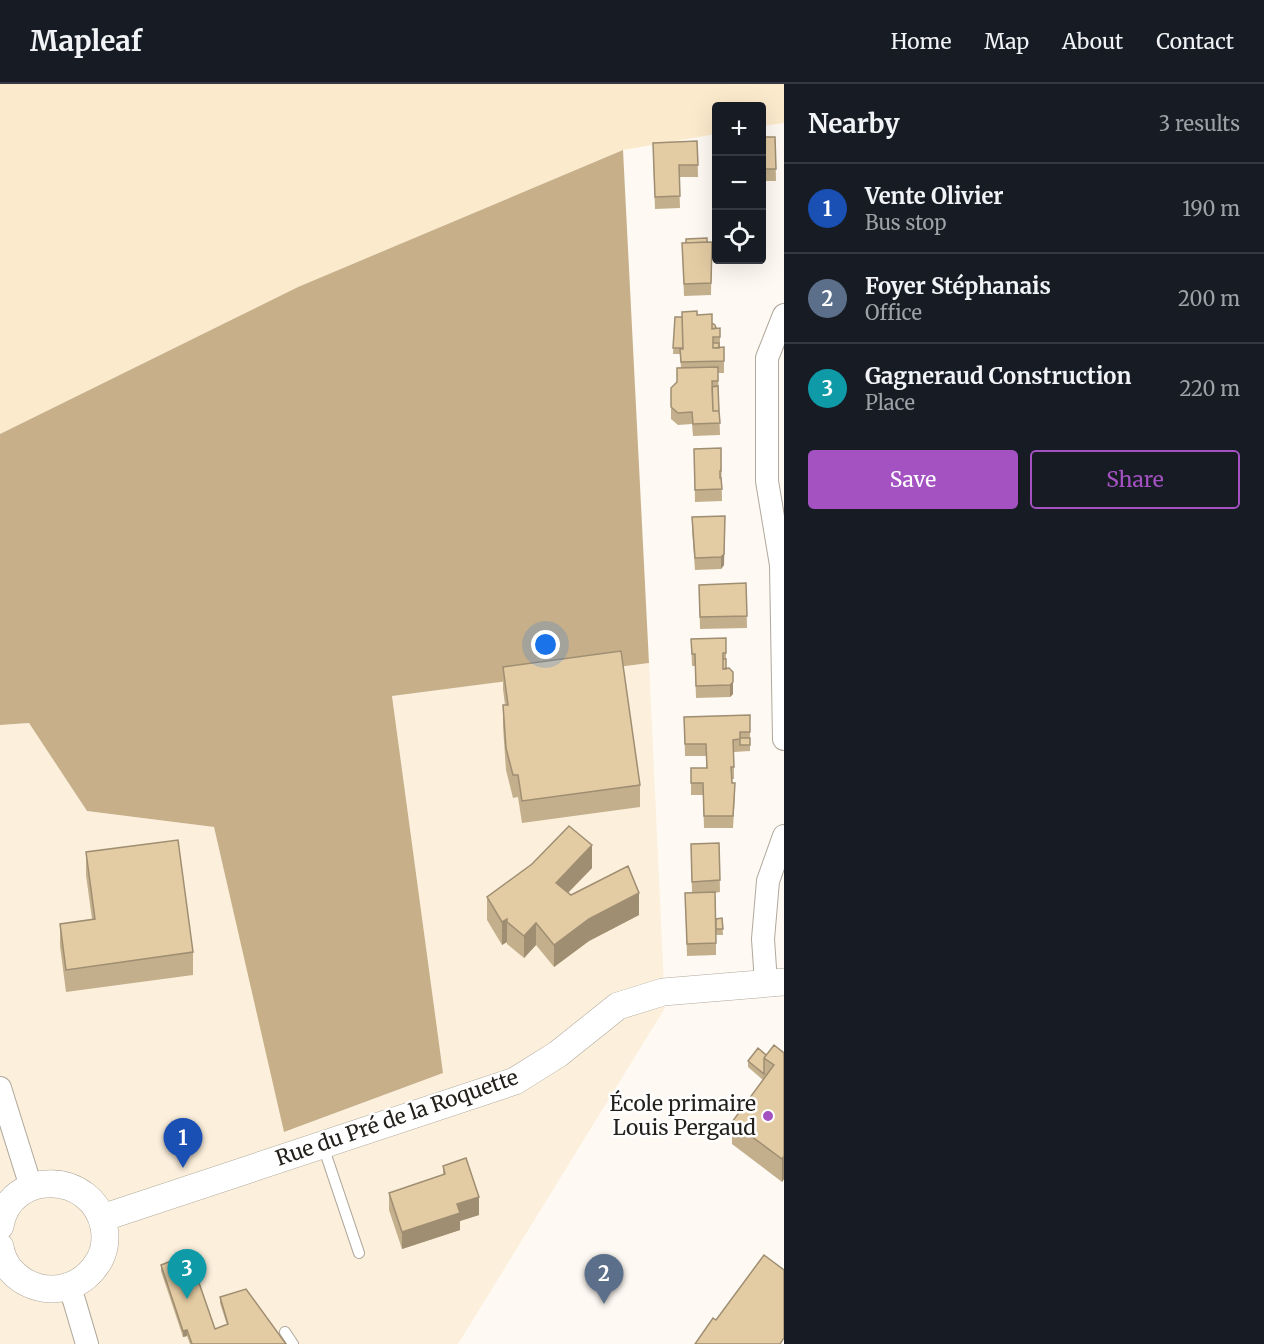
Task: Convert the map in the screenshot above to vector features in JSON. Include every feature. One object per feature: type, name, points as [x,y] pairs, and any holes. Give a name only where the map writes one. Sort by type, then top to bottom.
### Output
[{"type":"street","points":[[784,315],[767,358],[767,481],[781,566],[784,739]]},
{"type":"street","points":[[775,982],[763,939],[768,881],[779,866],[784,836]]},
{"type":"street","name":"Rue du Pré de la Roquette","points":[[102,1218],[515,1081],[558,1054],[618,1006],[663,992],[775,982]]},
{"type":"street","points":[[0,1088],[31,1187]]},
{"type":"street","points":[[0,1226],[7,1207],[18,1195],[31,1187],[48,1183],[65,1185],[81,1192],[94,1203],[102,1218],[105,1235],[103,1252],[96,1267],[83,1280],[68,1287],[51,1290],[35,1287],[20,1279],[9,1268],[0,1251]]},
{"type":"street","points":[[68,1287],[87,1344]]},
{"type":"lane","points":[[323,1145],[359,1253]]},
{"type":"lane","points":[[285,1332],[293,1344]]},
{"type":"shaded area","points":[[0,84],[784,84],[784,123],[766,125],[766,102],[712,102],[712,135],[623,150],[298,287],[0,434]]},
{"type":"shaded area","points":[[623,150],[649,663],[392,696],[443,1073],[284,1132],[214,827],[87,811],[29,723],[0,725],[0,434],[298,287]]},
{"type":"shaded area","points":[[649,663],[665,1008],[458,1344],[0,1344],[0,725],[29,723],[87,811],[214,827],[285,1132],[443,1073],[392,696]]},
{"type":"building","points":[[766,137],[775,137],[776,169],[766,169]]},
{"type":"building","points":[[697,141],[698,165],[679,165],[680,196],[655,197],[653,143]]},
{"type":"building","points":[[707,238],[707,242],[686,243],[686,239]]},
{"type":"building","points":[[712,242],[711,283],[684,284],[682,243]]},
{"type":"building","points":[[697,311],[697,315],[712,314],[712,329],[720,328],[720,337],[713,337],[713,348],[724,347],[724,361],[681,362],[682,312]]},
{"type":"building","points":[[675,317],[682,317],[683,348],[673,348]]},
{"type":"building","points":[[713,343],[719,343],[719,348],[713,348]]},
{"type":"building","points":[[718,367],[718,381],[712,381],[713,411],[719,411],[720,423],[693,424],[692,412],[678,413],[671,407],[671,388],[677,382],[677,368]]},
{"type":"building","points":[[718,386],[719,411],[713,411],[712,387]]},
{"type":"building","points":[[721,448],[722,489],[695,490],[694,449]]},
{"type":"building","points":[[725,516],[724,554],[721,557],[695,558],[692,517]]},
{"type":"building","points":[[746,583],[747,616],[700,617],[699,585]]},
{"type":"building","points":[[726,638],[723,669],[729,668],[733,672],[733,682],[730,685],[696,686],[695,654],[692,654],[691,639]]},
{"type":"building","points":[[621,651],[640,785],[522,801],[518,775],[513,775],[506,748],[503,705],[508,705],[503,667]]},
{"type":"building","points":[[723,659],[726,659],[726,669],[723,669]]},
{"type":"building","points":[[750,715],[750,732],[740,732],[740,739],[733,740],[734,767],[731,767],[732,783],[735,783],[733,816],[704,816],[703,783],[691,783],[691,768],[707,768],[706,744],[685,744],[684,717]]},
{"type":"building","points":[[740,738],[750,738],[750,745],[740,745]]},
{"type":"building","points":[[569,826],[592,845],[556,883],[571,895],[628,866],[639,893],[589,919],[554,945],[536,923],[524,936],[507,922],[507,919],[502,922],[487,897],[532,864]]},
{"type":"building","points":[[178,840],[193,952],[66,970],[60,924],[95,919],[86,852]]},
{"type":"building","points":[[719,843],[720,880],[692,882],[691,844]]},
{"type":"building","points":[[715,892],[716,943],[687,944],[685,893]]},
{"type":"building","points":[[722,918],[723,929],[716,929],[716,919]]},
{"type":"building","name":"École primaire Louis Pergaud","points":[[774,1045],[784,1053],[784,1156],[782,1159],[732,1122],[774,1065],[764,1058]]},
{"type":"building","points":[[758,1048],[766,1055],[764,1074],[748,1061]]},
{"type":"building","points":[[466,1158],[479,1197],[457,1204],[460,1213],[402,1232],[389,1193],[445,1174],[443,1166]]},
{"type":"building","points":[[189,1254],[215,1329],[228,1324],[220,1297],[246,1289],[286,1344],[192,1344],[187,1330],[183,1331],[161,1265]]},
{"type":"building","points":[[764,1255],[784,1270],[784,1338],[780,1344],[695,1344],[713,1318],[716,1320]]},
{"type":"place","name":"École primaire Louis Pergaud","points":[[768,1116]]},
{"type":"place","name":"Vente Olivier","points":[[183,1168]]},
{"type":"place","name":"Gagneraud Construction","points":[[187,1299]]},
{"type":"place","name":"Foyer Stéphanais","points":[[604,1304]]}]
